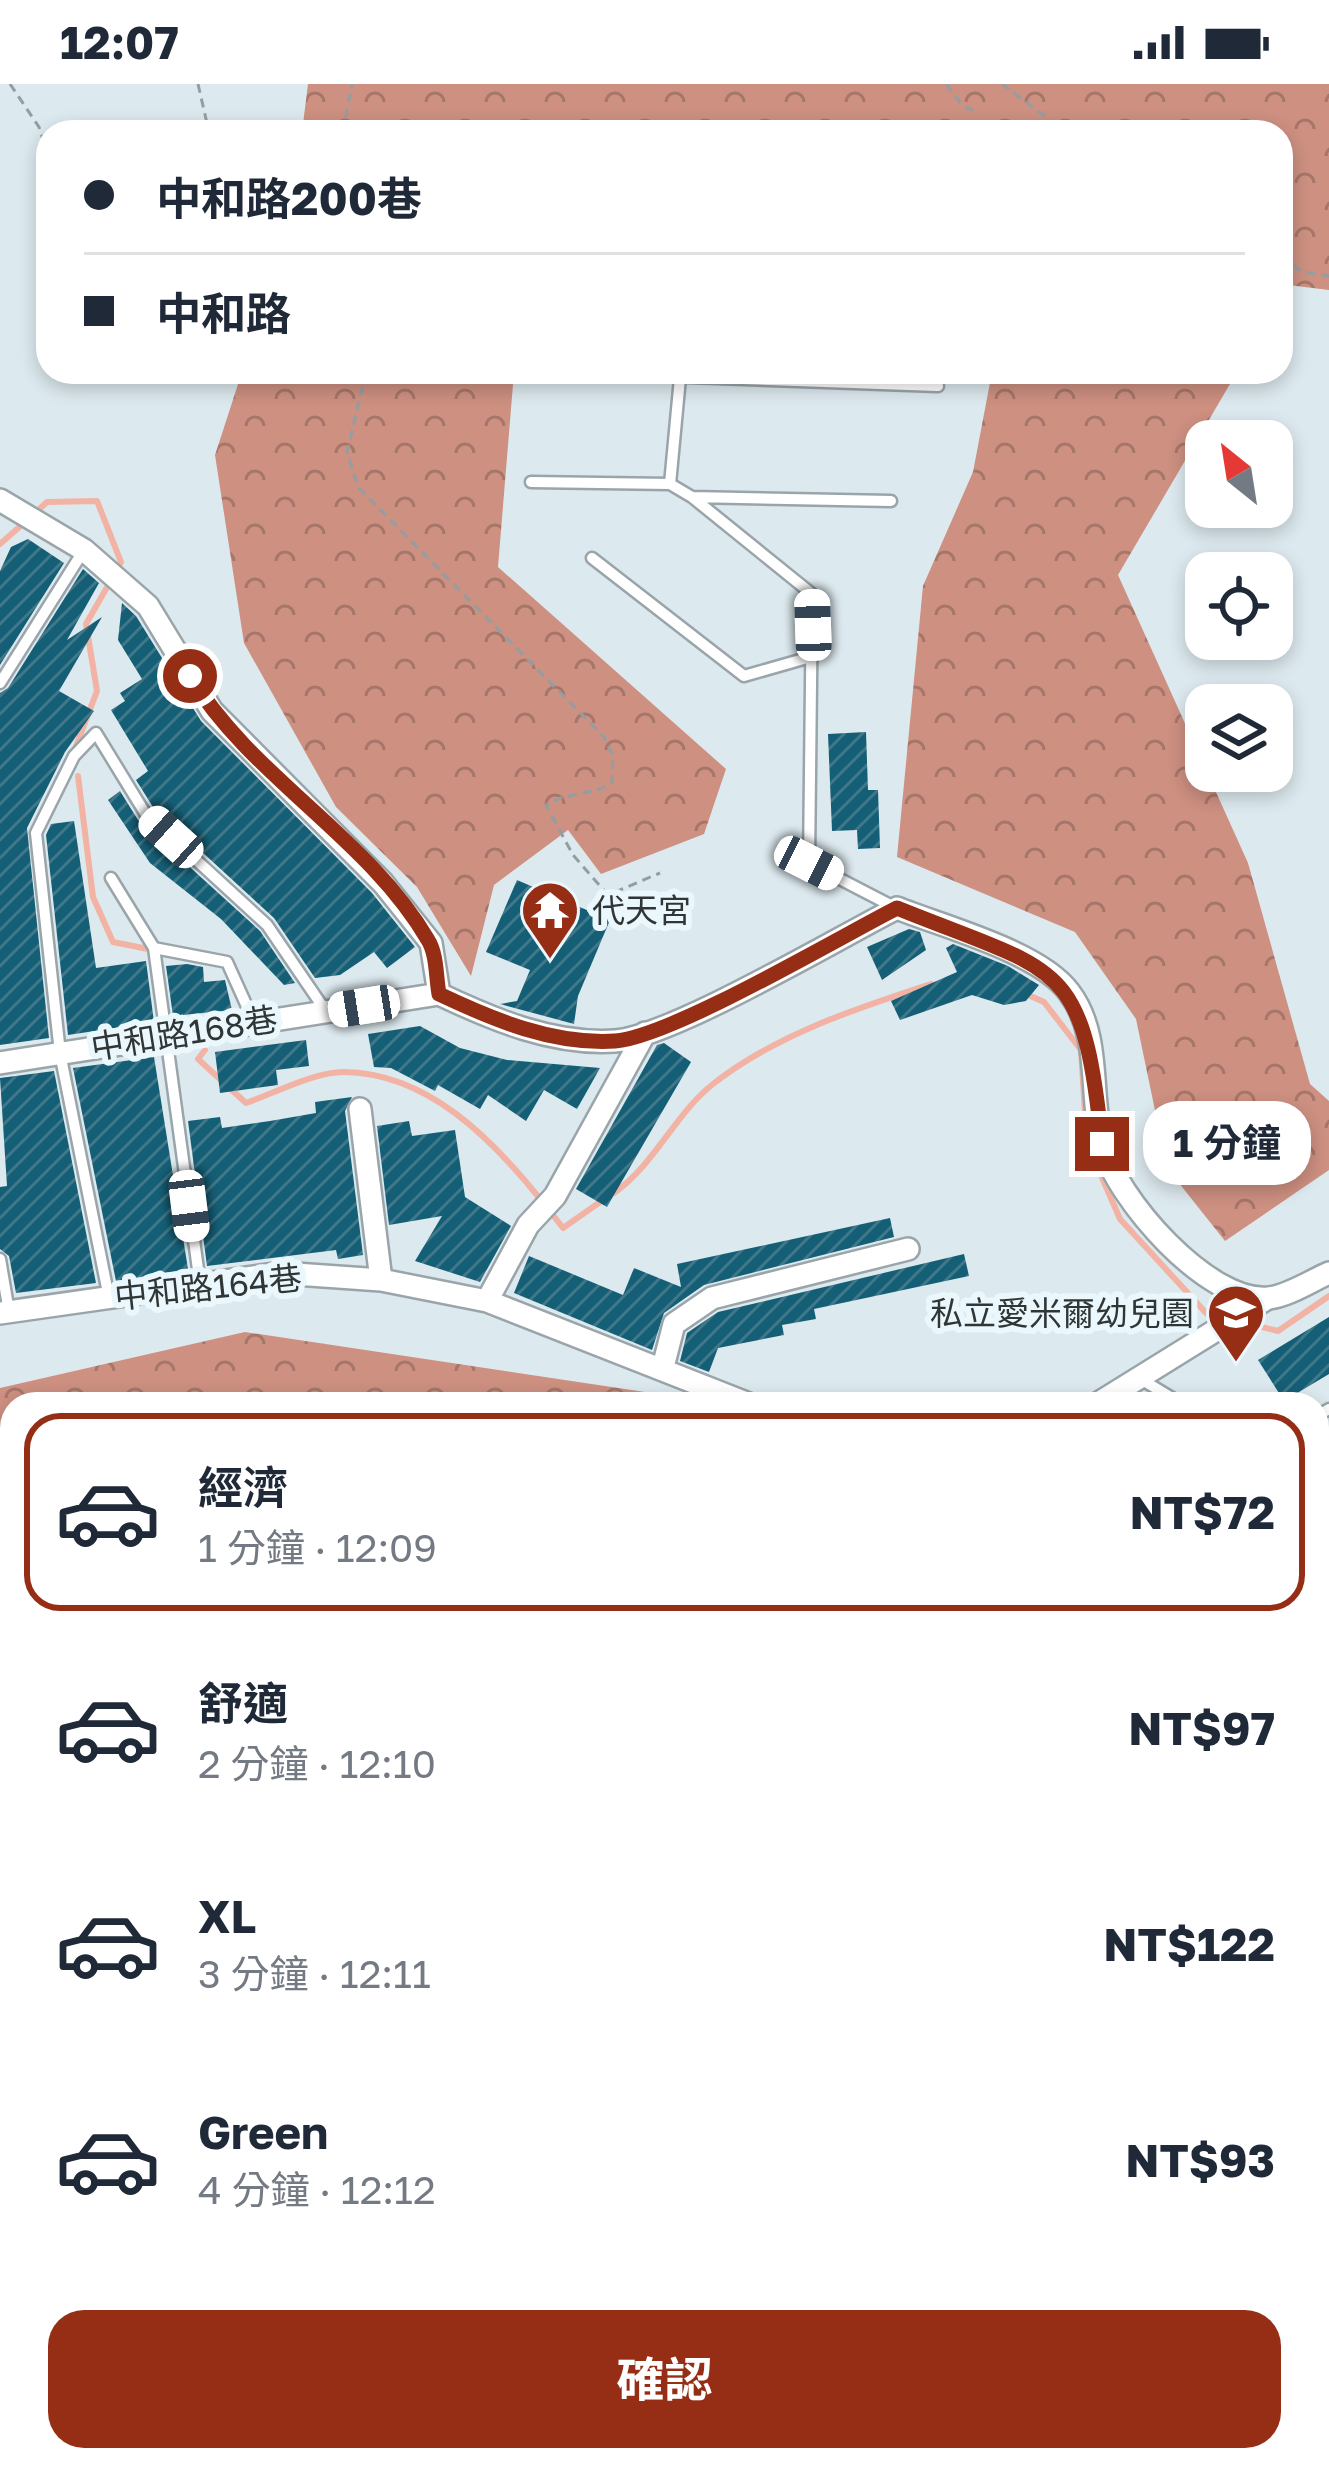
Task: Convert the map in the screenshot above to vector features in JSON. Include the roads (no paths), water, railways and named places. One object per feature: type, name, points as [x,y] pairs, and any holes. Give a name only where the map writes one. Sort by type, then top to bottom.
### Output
[{"type":"street","points":[[9,505],[85,550],[148,606],[212,711],[383,883],[431,943],[439,994],[530,1033],[616,1041],[645,1033],[897,908],[1045,969],[1069,992],[1093,1059],[1102,1144],[1124,1193],[1146,1225],[1218,1283],[1268,1298]]},
{"type":"street","name":"中和路168巷","points":[[0,1063],[439,994]]},
{"type":"street","points":[[487,1301],[528,1225],[555,1196],[645,1033]]},
{"type":"street","points":[[361,1109],[381,1280]]},
{"type":"street","points":[[663,1367],[674,1324],[712,1298],[908,1249]]},
{"type":"street","name":"中和路164巷","points":[[4,1313],[281,1273],[381,1280],[487,1301],[721,1392]]},
{"type":"street","points":[[1116,1392],[1268,1298],[1329,1274]]},
{"type":"lane","points":[[670,484],[679,384]]},
{"type":"lane","points":[[831,384],[938,386]]},
{"type":"lane","points":[[531,482],[670,484],[692,496],[812,594],[809,863],[897,908]]},
{"type":"lane","points":[[692,496],[891,501]]},
{"type":"lane","points":[[0,683],[85,550]]},
{"type":"lane","points":[[592,557],[744,676],[814,656]]},
{"type":"lane","points":[[109,1298],[60,1053],[36,832],[74,756],[96,733],[145,813],[266,925],[327,1012]]},
{"type":"lane","points":[[111,878],[154,947],[200,1284]]},
{"type":"lane","points":[[154,947],[227,962],[254,1022]]},
{"type":"lane","points":[[0,1259],[4,1313]]},
{"type":"lane","points":[[1139,1378],[1162,1392]]},
{"type":"waterway","points":[[34,514],[47,502],[97,501],[121,562],[116,571]]},
{"type":"waterway","points":[[0,544],[24,523]]},
{"type":"waterway","points":[[75,749],[97,691],[86,624],[110,582]]},
{"type":"waterway","points":[[78,776],[93,897],[113,942],[153,950]]},
{"type":"waterway","points":[[614,1193],[641,1168],[700,1096],[738,1066],[818,1025],[931,984]]},
{"type":"waterway","points":[[1026,994],[1044,1002],[1081,1050],[1087,1143],[1120,1219],[1207,1314],[1223,1317]]},
{"type":"waterway","points":[[205,1050],[198,1059],[246,1103],[332,1073],[375,1075],[403,1084],[430,1097],[479,1133],[541,1200]]},
{"type":"waterway","points":[[549,1210],[563,1228],[603,1200]]},
{"type":"waterway","points":[[1242,1322],[1278,1331],[1329,1296]]},
{"type":"place","name":"代天宮","points":[[550,961]]},
{"type":"place","name":"私立愛米爾幼兒園","points":[[1236,1364]]}]
